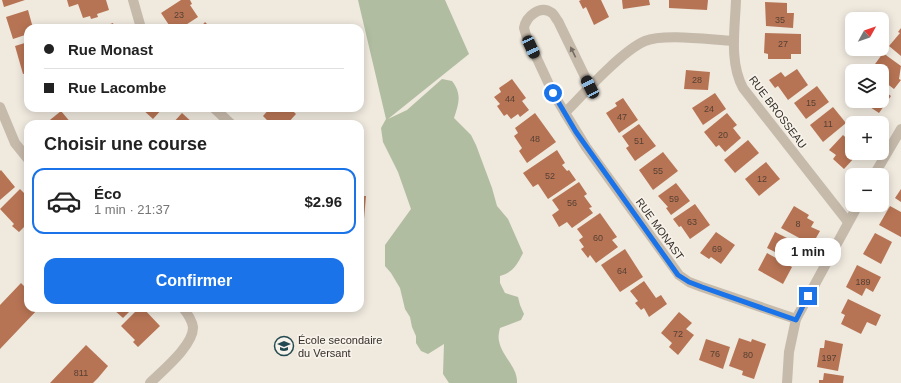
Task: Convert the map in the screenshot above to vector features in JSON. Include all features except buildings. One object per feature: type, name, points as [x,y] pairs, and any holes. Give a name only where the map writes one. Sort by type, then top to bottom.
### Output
[{"type":"street","points":[[133,0],[140,24]]},
{"type":"street","name":"RUE BROSSEAU","points":[[736,0],[734,41],[738,78],[743,88],[848,222]]},
{"type":"street","name":"RUE MONAST","points":[[590,87],[558,21],[552,13],[545,11],[530,15],[524,28],[526,35],[553,93],[586,147],[678,275],[689,282],[702,287],[796,320]]},
{"type":"street","points":[[565,113],[590,87],[626,54],[645,41],[667,38],[734,41]]},
{"type":"street","points":[[0,107],[15,143],[24,154]]},
{"type":"street","points":[[218,112],[227,120]]},
{"type":"street","points":[[878,168],[901,129]]},
{"type":"street","points":[[787,383],[789,352],[796,320],[854,212]]},
{"type":"street","points":[[150,383],[183,350],[192,336],[193,327],[186,312]]},
{"type":"green space","points":[[358,0],[445,0],[469,54],[388,119],[407,110],[442,79],[452,81],[457,90],[459,99],[454,118],[471,135],[492,188],[497,206],[508,219],[523,253],[514,268],[500,276],[500,283],[505,293],[518,297],[524,314],[521,320],[500,328],[499,334],[501,347],[513,367],[517,377],[517,383],[449,383],[443,374],[444,344],[428,354],[421,351],[416,343],[416,336],[410,317],[405,309],[400,288],[385,266],[385,245],[411,209],[398,172],[383,142],[381,128],[386,119]]},
{"type":"place","name":"École secondaire du Versant","points":[[284,346]]},
{"type":"route","points":[[553,93],[576,132],[678,275],[689,282],[702,287],[796,320],[808,296]]}]
